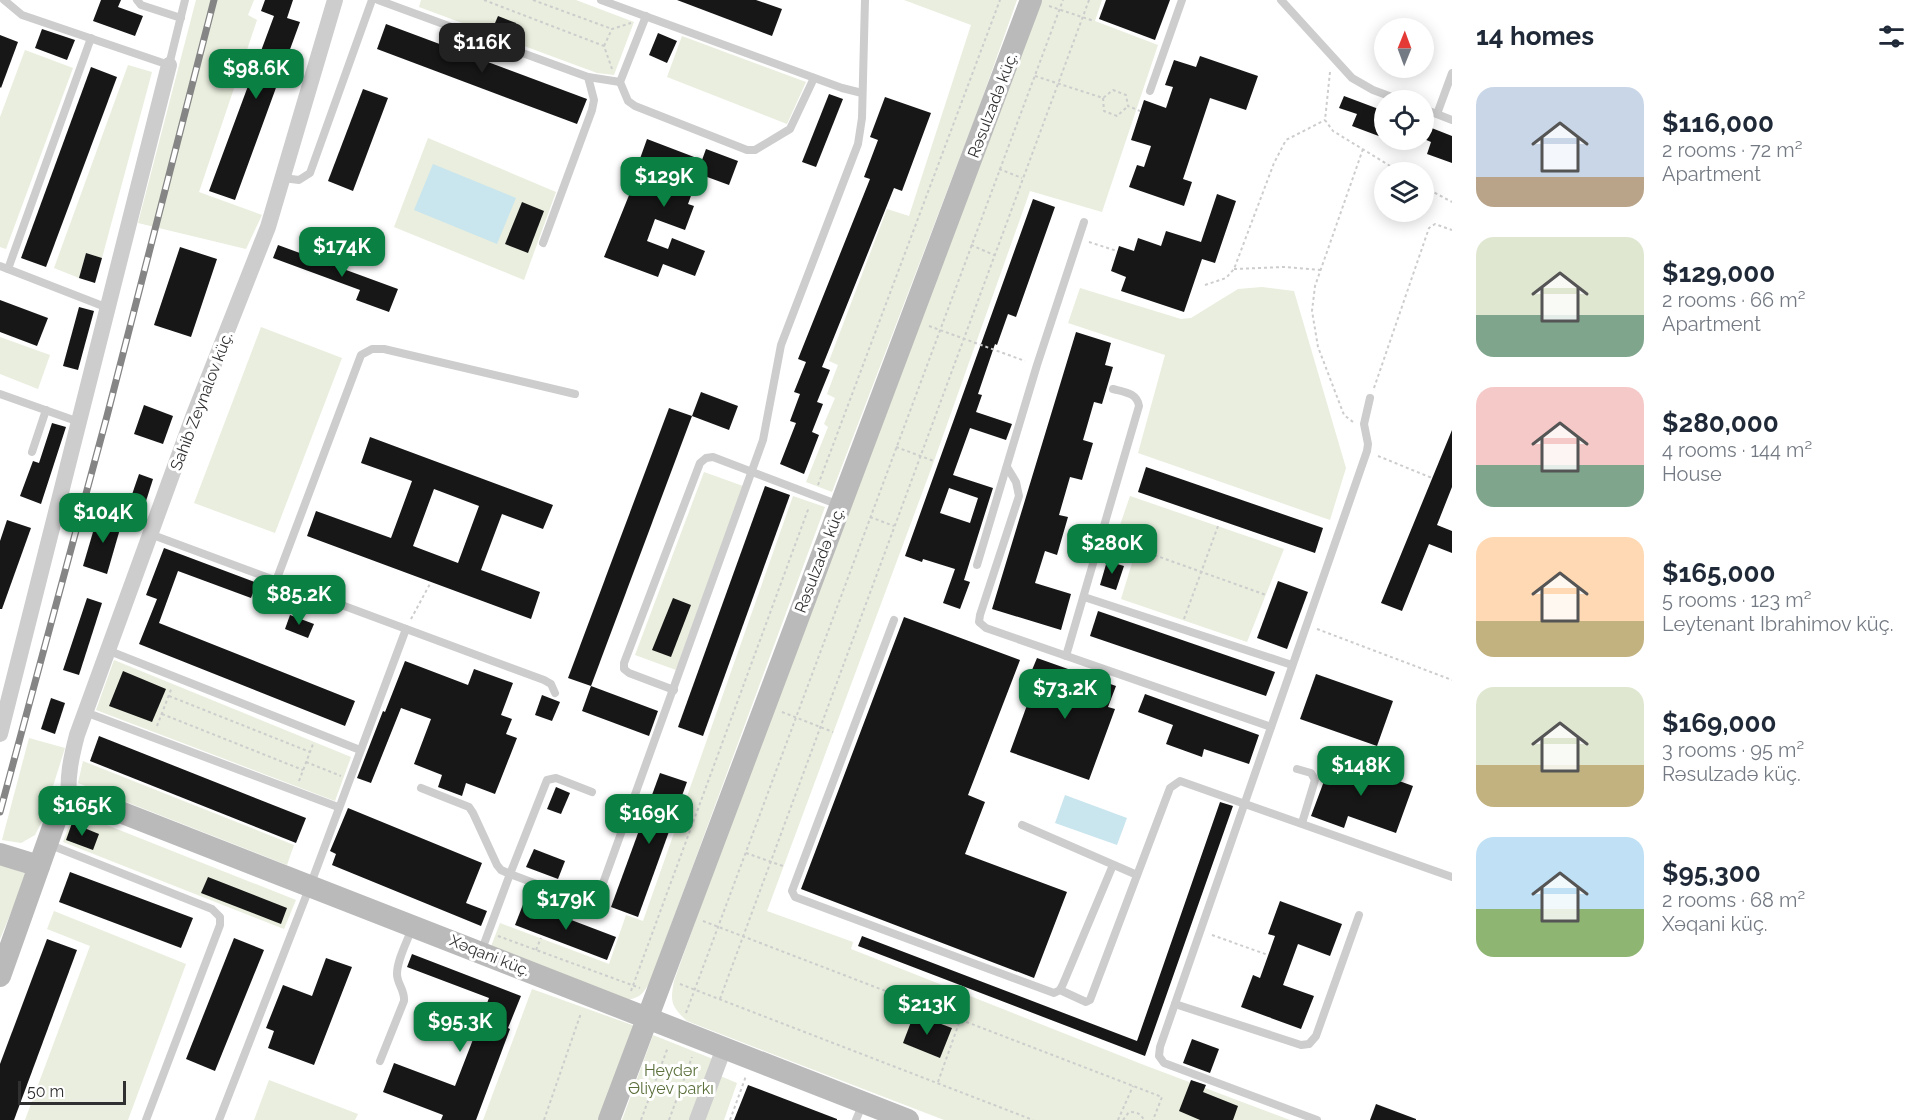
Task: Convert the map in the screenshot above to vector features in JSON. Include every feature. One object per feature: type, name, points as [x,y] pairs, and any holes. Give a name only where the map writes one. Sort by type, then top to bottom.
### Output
[{"type":"main road","name":"Rəsulzadə küç.","points":[[609,1120],[839,505],[1040,3]]},
{"type":"main road","name":"Xəqani küç.","points":[[69,800],[80,798],[92,801],[413,925],[752,1059],[860,1111],[908,1120]]},
{"type":"main road","points":[[0,976],[58,813],[69,800]]},
{"type":"main road","points":[[0,854],[39,866]]},
{"type":"street","name":"Sahib Zeynalov küç.","points":[[69,800],[70,763],[85,712],[193,417],[256,260],[283,178],[335,0]]},
{"type":"street","points":[[0,734],[10,682],[79,422],[169,65]]},
{"type":"street","points":[[697,1120],[724,1048]]},
{"type":"lane","points":[[4,0],[22,15],[169,65],[185,0]]},
{"type":"lane","points":[[137,0],[141,4],[181,18]]},
{"type":"lane","points":[[283,178],[298,180],[310,173],[372,0]]},
{"type":"lane","points":[[378,0],[588,77],[617,79]]},
{"type":"lane","points":[[602,0],[814,78],[862,93]]},
{"type":"lane","points":[[421,788],[469,807],[501,870],[587,903],[594,902],[598,897],[752,472],[766,427],[781,345],[858,144],[865,0]]},
{"type":"lane","points":[[1150,91],[1182,0]]},
{"type":"lane","points":[[1281,0],[1352,78],[1374,90]]},
{"type":"lane","points":[[617,79],[646,16]]},
{"type":"lane","points":[[91,38],[4,268],[108,308]]},
{"type":"lane","points":[[1437,114],[1452,73]]},
{"type":"lane","points":[[543,243],[592,110],[594,100],[588,77]]},
{"type":"lane","points":[[617,79],[628,100],[635,106],[747,150],[755,150],[790,129],[814,78]]},
{"type":"lane","points":[[1434,113],[1452,120]]},
{"type":"lane","points":[[978,565],[1037,365],[1084,222]]},
{"type":"lane","points":[[276,580],[361,355],[372,349],[384,349],[575,394]]},
{"type":"lane","points":[[1066,656],[1139,406],[1135,395],[1113,389]]},
{"type":"lane","points":[[0,394],[79,422]]},
{"type":"lane","points":[[1317,1120],[1164,1063],[1159,1056],[1160,1047],[1367,451],[1364,424],[1370,398]]},
{"type":"lane","points":[[32,452],[46,410]]},
{"type":"lane","points":[[674,690],[628,673],[624,669],[624,663],[700,463],[705,458],[713,457],[839,505]]},
{"type":"lane","points":[[1007,467],[1016,482],[1019,495],[980,615],[980,622],[986,628],[1271,727]]},
{"type":"lane","points":[[150,534],[544,680],[551,684],[555,693]]},
{"type":"lane","points":[[1084,597],[1293,665]]},
{"type":"lane","points":[[894,620],[792,891],[795,897],[1054,993],[1060,990],[1113,865]]},
{"type":"lane","points":[[219,1120],[406,629]]},
{"type":"lane","points":[[107,650],[360,750]]},
{"type":"lane","points":[[85,712],[338,807]]},
{"type":"lane","points":[[1298,769],[1311,773],[1315,780],[1302,823]]},
{"type":"lane","points":[[481,952],[547,780],[556,778],[591,792]]},
{"type":"lane","points":[[1060,990],[1086,1002],[1090,1000],[1170,788],[1180,781],[1452,877]]},
{"type":"lane","points":[[1022,825],[1137,875]]},
{"type":"lane","points":[[47,843],[212,909],[220,917],[220,925],[146,1120]]},
{"type":"lane","points":[[1175,1004],[1301,1045],[1309,1044],[1316,1036],[1359,915]]},
{"type":"lane","points":[[380,1061],[404,1001],[405,992],[398,979],[397,971],[413,925]]},
{"type":"path","points":[[484,0],[604,46]]},
{"type":"path","points":[[533,0],[612,29],[634,22]]},
{"type":"path","points":[[684,1018],[1063,0]]},
{"type":"path","points":[[720,999],[1089,0]]},
{"type":"path","points":[[1040,3],[1094,21]]},
{"type":"path","points":[[612,29],[604,46],[617,79]]},
{"type":"path","points":[[1331,57],[1325,120],[1333,131],[1384,162]]},
{"type":"path","points":[[1035,76],[1103,98]]},
{"type":"path","points":[[1103,98],[1113,90],[1126,95],[1128,106]]},
{"type":"path","points":[[1103,98],[1104,111],[1117,116],[1128,106]]},
{"type":"path","points":[[1128,106],[1140,111]]},
{"type":"path","points":[[1205,285],[1226,278],[1234,269],[1274,163],[1286,140],[1325,120]]},
{"type":"path","points":[[1363,149],[1321,270],[1312,311],[1318,347],[1344,415],[1352,422],[1364,424]]},
{"type":"path","points":[[999,169],[1023,179]]},
{"type":"path","points":[[1434,192],[1452,202]]},
{"type":"path","points":[[1370,398],[1429,228],[1435,224],[1452,230]]},
{"type":"path","points":[[1078,239],[1118,251]]},
{"type":"path","points":[[971,245],[995,255]]},
{"type":"path","points":[[1234,269],[1285,267],[1321,270]]},
{"type":"path","points":[[929,326],[1037,365]]},
{"type":"path","points":[[896,447],[934,461]]},
{"type":"path","points":[[1367,451],[1432,478]]},
{"type":"path","points":[[870,517],[894,526]]},
{"type":"path","points":[[1184,620],[1218,526]]},
{"type":"path","points":[[1115,541],[1266,595]]},
{"type":"path","points":[[406,629],[431,582]]},
{"type":"path","points":[[1307,625],[1452,680]]},
{"type":"path","points":[[154,732],[173,684]]},
{"type":"path","points":[[169,696],[309,752]]},
{"type":"path","points":[[774,708],[833,732]]},
{"type":"path","points":[[162,714],[303,770]]},
{"type":"path","points":[[297,786],[314,741]]},
{"type":"path","points":[[306,762],[344,777]]},
{"type":"path","points":[[746,853],[783,866]]},
{"type":"path","points":[[697,919],[1162,1097],[1153,1120]]},
{"type":"path","points":[[1201,931],[1269,956]]},
{"type":"path","points":[[496,935],[645,990]]},
{"type":"path","points":[[533,957],[541,938]]},
{"type":"path","points":[[674,981],[1033,1120]]},
{"type":"path","points":[[544,1120],[582,1007]]},
{"type":"path","points":[[937,1083],[960,1020]]},
{"type":"path","points":[[641,1120],[670,1042]]},
{"type":"path","points":[[669,1120],[694,1051]]},
{"type":"path","points":[[730,1120],[752,1059]]},
{"type":"path","points":[[1120,1120],[1133,1086]]},
{"type":"path","points":[[1120,1120],[1129,1112],[1141,1115],[1144,1120]]},
{"type":"green space","points":[[196,0],[254,0],[248,15],[257,20],[199,192],[262,215],[246,249],[138,223]]},
{"type":"green space","points":[[421,0],[576,0],[634,22],[614,75],[597,73],[419,7]]},
{"type":"green space","points":[[904,0],[1017,0],[978,110],[832,492],[806,482],[828,427],[824,424],[835,398],[827,394],[838,365],[829,361],[887,209],[909,216],[971,25]]},
{"type":"green space","points":[[1038,0],[1102,0],[1095,21],[1158,45],[1102,212],[1030,191],[934,461],[767,911],[853,942],[851,949],[1290,1120],[944,1120],[687,1021],[673,1003],[674,981],[735,811]]},
{"type":"green space","points":[[682,36],[806,82],[787,124],[667,77]]},
{"type":"green space","points":[[25,50],[73,68],[6,249],[0,247],[0,117]]},
{"type":"green space","points":[[128,65],[152,72],[102,258],[86,253],[79,278],[54,268]]},
{"type":"green space","points":[[428,138],[556,192],[524,280],[394,227]]},
{"type":"green space","points":[[1262,287],[1294,291],[1346,468],[1330,520],[1138,453],[1165,355],[1068,323],[1080,288],[1181,319],[1191,318],[1238,289]]},
{"type":"green space","points":[[261,327],[342,358],[275,533],[194,503]]},
{"type":"green space","points":[[0,337],[50,355],[38,389],[0,374]]},
{"type":"green space","points":[[704,472],[743,486],[676,670],[635,655]]},
{"type":"green space","points":[[793,496],[825,507],[650,982],[643,993],[624,1000],[490,949],[500,923],[609,964],[626,915],[643,921]]},
{"type":"green space","points":[[1130,496],[1284,549],[1247,642],[1121,599],[1132,563],[1110,554]]},
{"type":"green space","points":[[114,660],[351,757],[335,801],[96,710]]},
{"type":"green space","points":[[29,738],[65,748],[42,821],[35,835],[21,843],[2,840]]},
{"type":"green space","points":[[83,761],[294,845],[287,865],[78,783]]},
{"type":"green space","points":[[74,812],[296,900],[284,929],[63,842]]},
{"type":"green space","points":[[0,864],[27,874],[0,939]]},
{"type":"green space","points":[[54,911],[186,964],[128,1120],[25,1120],[90,946],[47,929]]},
{"type":"green space","points":[[532,989],[635,1026],[598,1120],[483,1120]]},
{"type":"green space","name":"Heydər Əliyev parkı","points":[[653,1035],[713,1059],[690,1120],[622,1120]]},
{"type":"green space","points":[[718,1075],[737,1083],[724,1120],[701,1120]]},
{"type":"green space","points":[[269,1080],[358,1114],[355,1120],[254,1120]]},
{"type":"water","points":[[433,164],[516,198],[497,244],[414,210]]},
{"type":"water","points":[[1065,795],[1127,818],[1117,845],[1055,823]]},
{"type":"building","points":[[101,0],[121,0],[118,7],[143,16],[135,36],[93,21]]},
{"type":"building","points":[[265,0],[293,0],[287,18],[300,22],[235,200],[209,191],[274,16],[261,11]]},
{"type":"building","points":[[677,0],[756,0],[782,9],[772,36]]},
{"type":"building","points":[[1106,0],[1170,0],[1155,40],[1099,19]]},
{"type":"building","points":[[498,16],[516,23],[511,38],[492,30]]},
{"type":"building","points":[[386,24],[587,99],[577,124],[377,49]]},
{"type":"building","points":[[42,29],[75,40],[67,60],[35,48]]},
{"type":"building","points":[[658,33],[677,41],[667,63],[649,55]]},
{"type":"building","points":[[0,35],[18,42],[1,88],[0,87]]},
{"type":"building","points":[[1200,56],[1258,76],[1246,110],[1210,98],[1183,179],[1192,182],[1184,206],[1129,187],[1137,165],[1144,167],[1151,146],[1131,140],[1144,100],[1166,108],[1173,87],[1165,85],[1174,60],[1196,67]]},
{"type":"building","points":[[91,67],[117,77],[46,267],[21,258]]},
{"type":"building","points":[[363,89],[388,98],[353,191],[328,181]]},
{"type":"building","points":[[829,94],[843,99],[816,167],[802,162]]},
{"type":"building","points":[[1344,96],[1374,107],[1374,134],[1352,126],[1357,114],[1339,108]]},
{"type":"building","points":[[885,97],[931,113],[902,191],[894,188],[822,367],[830,370],[817,402],[823,404],[812,432],[819,435],[804,474],[780,464],[796,423],[790,421],[800,394],[794,392],[806,362],[798,359],[870,179],[864,177],[878,140],[870,137]]},
{"type":"building","points":[[1434,129],[1452,136],[1452,163],[1427,154],[1428,150],[1434,150]]},
{"type":"building","points":[[647,139],[702,160],[706,149],[738,161],[729,185],[699,174],[688,204],[694,206],[685,230],[655,219],[647,241],[668,249],[672,238],[705,251],[695,276],[663,264],[658,277],[604,257],[640,168],[637,167]]},
{"type":"building","points":[[1217,194],[1236,201],[1215,263],[1202,259],[1184,312],[1121,291],[1126,277],[1111,271],[1119,246],[1134,251],[1138,238],[1161,246],[1166,231],[1201,242]]},
{"type":"building","points":[[1033,199],[1055,207],[1016,317],[1008,314],[978,394],[982,395],[976,412],[1012,424],[1006,440],[970,428],[953,475],[993,488],[964,580],[970,582],[960,609],[943,603],[955,569],[905,556]],"holes":[[[949,488],[978,498],[970,523],[940,513]]]},
{"type":"building","points":[[522,202],[544,211],[528,253],[505,244]]},
{"type":"building","points":[[278,245],[398,289],[389,312],[356,300],[360,290],[273,258]]},
{"type":"building","points":[[180,247],[217,259],[191,337],[154,325]]},
{"type":"building","points":[[86,253],[102,258],[95,283],[79,278]]},
{"type":"building","points":[[0,300],[48,318],[37,346],[0,332]]},
{"type":"building","points":[[79,307],[94,311],[78,370],[63,366]]},
{"type":"building","points":[[1076,332],[1111,343],[1105,365],[1113,367],[1102,404],[1094,402],[1083,440],[1093,443],[1082,480],[1070,477],[1059,515],[1068,517],[1057,555],[1045,551],[1035,583],[1071,594],[1061,630],[992,609]]},
{"type":"building","points":[[701,392],[738,406],[729,430],[692,416]]},
{"type":"building","points":[[144,405],[173,416],[163,444],[134,434]]},
{"type":"building","points":[[669,408],[692,416],[591,686],[568,678]]},
{"type":"building","points":[[52,423],[66,427],[41,504],[20,496],[33,461],[39,463]]},
{"type":"building","points":[[1452,430],[1452,487],[1437,525],[1452,531],[1452,553],[1429,544],[1402,611],[1381,603]]},
{"type":"building","points":[[370,437],[553,505],[543,529],[502,514],[481,570],[540,592],[531,619],[307,536],[316,511],[391,538],[412,481],[361,463]],"holes":[[[434,489],[479,506],[458,563],[413,546]]]},
{"type":"building","points":[[1146,467],[1323,528],[1315,553],[1138,492]]},
{"type":"building","points":[[139,474],[153,479],[140,520],[125,515]]},
{"type":"building","points":[[765,486],[790,495],[703,736],[678,727]]},
{"type":"building","points":[[98,515],[122,522],[107,574],[83,566]]},
{"type":"building","points":[[7,520],[31,528],[2,609],[0,609],[0,541]]},
{"type":"building","points":[[164,548],[257,583],[251,598],[178,571],[159,623],[355,701],[345,726],[139,644],[157,599],[146,595]]},
{"type":"building","points":[[1107,561],[1124,566],[1116,590],[1100,585]]},
{"type":"building","points":[[1278,581],[1308,592],[1287,649],[1257,638]]},
{"type":"building","points":[[87,598],[102,603],[79,675],[63,670]]},
{"type":"building","points":[[673,598],[691,605],[671,657],[652,650]]},
{"type":"building","points":[[1098,611],[1275,672],[1266,696],[1090,636]]},
{"type":"building","points":[[290,615],[314,624],[308,638],[285,629]]},
{"type":"building","points":[[904,617],[1020,660],[968,795],[985,802],[965,854],[1067,892],[1034,978],[801,889]]},
{"type":"building","points":[[1037,658],[1116,686],[1108,707],[1115,709],[1089,780],[1010,752],[1039,672],[1032,670]]},
{"type":"building","points":[[405,661],[468,685],[474,669],[513,683],[501,715],[512,719],[506,734],[517,738],[495,794],[466,783],[462,796],[438,787],[442,775],[414,764],[431,719],[401,708],[371,783],[357,778]]},
{"type":"building","points":[[123,671],[166,689],[152,722],[109,706]]},
{"type":"building","points":[[1316,674],[1393,701],[1377,746],[1300,719]]},
{"type":"building","points":[[591,686],[658,711],[649,736],[582,711]]},
{"type":"building","points":[[1145,694],[1259,735],[1249,764],[1204,749],[1202,757],[1166,744],[1173,725],[1138,712]]},
{"type":"building","points":[[542,695],[560,702],[552,721],[535,715]]},
{"type":"building","points":[[51,698],[65,703],[55,734],[41,729]]},
{"type":"building","points":[[99,736],[306,818],[296,843],[90,761]]},
{"type":"building","points":[[1333,757],[1413,786],[1396,833],[1348,816],[1344,828],[1311,816]]},
{"type":"building","points":[[660,773],[687,782],[638,917],[611,907]]},
{"type":"building","points":[[556,787],[570,793],[561,814],[547,809]]},
{"type":"building","points":[[1220,802],[1233,806],[1145,1056],[858,946],[862,936],[1137,1041]]},
{"type":"building","points":[[348,808],[482,863],[466,903],[487,911],[481,926],[332,865],[336,854],[330,851]]},
{"type":"building","points":[[72,823],[99,834],[93,850],[66,840]]},
{"type":"building","points":[[534,849],[565,861],[558,879],[526,867]]},
{"type":"building","points":[[70,872],[193,918],[181,948],[59,902]]},
{"type":"building","points":[[208,877],[287,908],[281,924],[201,893]]},
{"type":"building","points":[[1280,901],[1342,924],[1330,956],[1298,944],[1283,985],[1314,996],[1301,1029],[1241,1007],[1253,975],[1260,978],[1275,936],[1268,934]]},
{"type":"building","points":[[524,902],[616,937],[607,960],[515,925]]},
{"type":"building","points":[[234,938],[264,950],[215,1071],[186,1059]]},
{"type":"building","points":[[47,939],[77,950],[14,1120],[0,1120],[0,1064]]},
{"type":"building","points":[[412,954],[521,996],[476,1120],[441,1120],[443,1115],[383,1092],[394,1063],[455,1086],[489,998],[407,967]]},
{"type":"building","points":[[326,958],[352,967],[314,1065],[268,1048],[274,1031],[266,1028],[283,985],[312,996]]},
{"type":"building","points":[[914,1014],[952,1028],[940,1058],[903,1043]]},
{"type":"building","points":[[1192,1039],[1219,1049],[1210,1073],[1183,1063]]},
{"type":"building","points":[[1191,1080],[1206,1085],[1203,1092],[1238,1106],[1233,1120],[1200,1120],[1179,1111]]},
{"type":"building","points":[[748,1085],[837,1119],[837,1120],[734,1120]]},
{"type":"building","points":[[1376,1104],[1416,1119],[1416,1120],[1370,1120]]},
{"type":"railway","points":[[0,812],[107,416],[214,0]]}]
